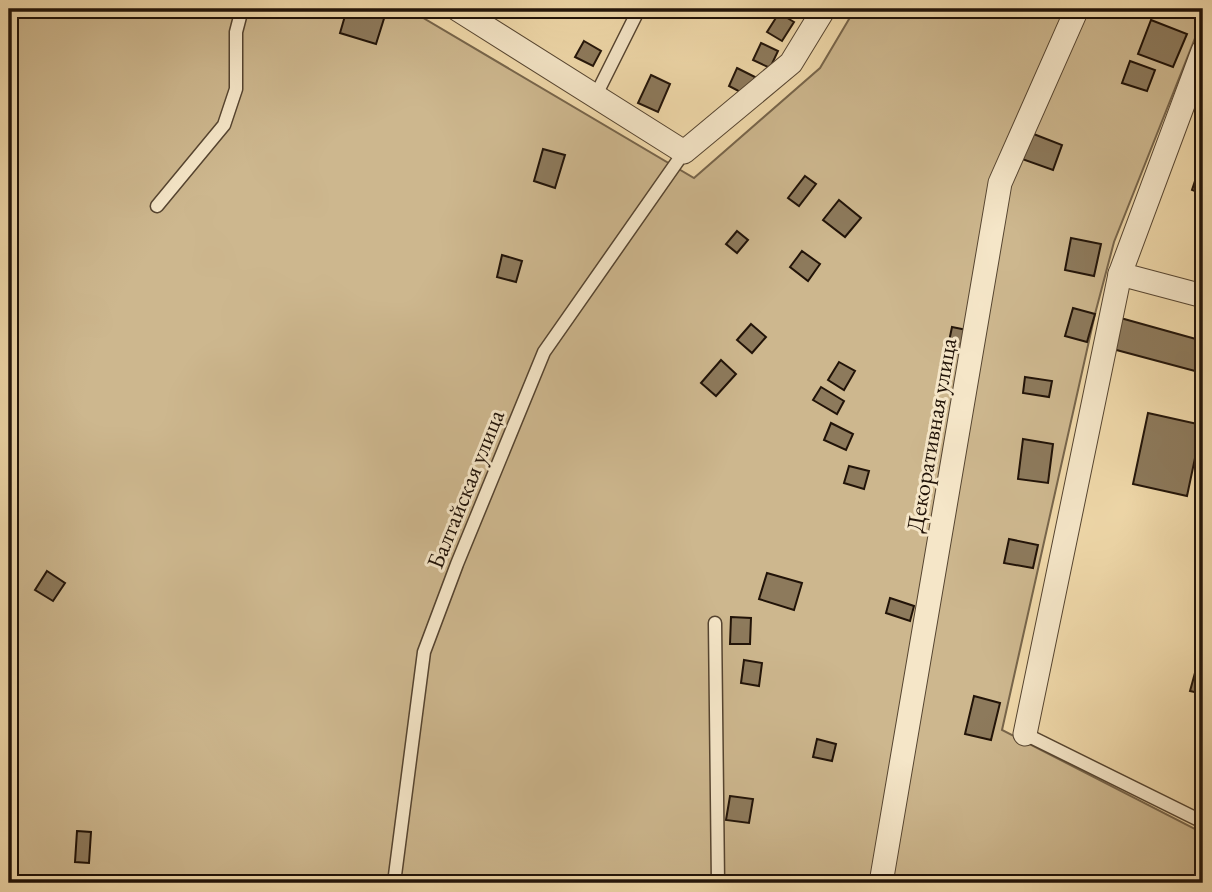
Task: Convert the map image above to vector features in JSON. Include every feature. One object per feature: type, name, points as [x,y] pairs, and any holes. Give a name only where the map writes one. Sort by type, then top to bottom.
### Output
[{"type":"street","points":[[459,9],[684,152],[791,62],[824,9]]},
{"type":"street","name":"Декоративная улица","points":[[881,883],[1000,183],[1077,9]]},
{"type":"street","points":[[1025,734],[1120,274],[1203,51]]},
{"type":"street","points":[[1120,274],[1203,296]]},
{"type":"lane","points":[[157,206],[224,125],[236,89],[236,32],[242,9]]},
{"type":"lane","points":[[595,97],[639,9]]},
{"type":"lane","name":"Балтайская улица","points":[[394,883],[424,652],[457,564],[544,352],[684,152]]},
{"type":"lane","points":[[715,623],[718,883]]},
{"type":"lane","points":[[1025,734],[1203,822]]},
{"type":"shaded area","points":[[9,9],[408,9],[694,178],[820,68],[855,9],[1203,9],[1203,18],[1114,242],[1095,314],[1002,730],[1203,833],[1203,883],[9,883]]},
{"type":"building","points":[[347,9],[387,9],[376,44],[340,33]]},
{"type":"building","points":[[779,13],[794,22],[782,41],[767,32]]},
{"type":"building","points":[[1151,20],[1187,34],[1173,67],[1138,54]]},
{"type":"building","points":[[584,41],[601,51],[593,66],[575,57]]},
{"type":"building","points":[[761,43],[778,51],[770,68],[753,60]]},
{"type":"building","points":[[1130,61],[1155,70],[1147,91],[1122,83]]},
{"type":"building","points":[[737,68],[755,77],[746,95],[729,86]]},
{"type":"building","points":[[651,75],[670,84],[658,112],[638,103]]},
{"type":"building","points":[[1031,133],[1062,145],[1053,170],[1022,159]]},
{"type":"building","points":[[543,149],[565,155],[555,188],[534,181]]},
{"type":"building","points":[[1200,166],[1203,167],[1203,194],[1192,190]]},
{"type":"building","points":[[805,176],[816,184],[799,206],[788,198]]},
{"type":"building","points":[[839,200],[861,218],[845,237],[823,220]]},
{"type":"building","points":[[737,231],[748,240],[737,253],[726,244]]},
{"type":"building","points":[[1071,238],[1101,244],[1094,276],[1065,270]]},
{"type":"building","points":[[802,251],[820,264],[808,281],[790,267]]},
{"type":"building","points":[[502,255],[522,261],[516,282],[497,277]]},
{"type":"building","points":[[1073,308],[1095,314],[1087,342],[1065,336]]},
{"type":"building","points":[[1117,317],[1203,341],[1195,371],[1109,348]]},
{"type":"building","points":[[751,324],[766,337],[752,353],[737,340]]},
{"type":"building","points":[[952,327],[967,330],[962,354],[947,351]]},
{"type":"building","points":[[721,360],[736,374],[716,396],[701,383]]},
{"type":"building","points":[[839,362],[855,371],[844,390],[828,380]]},
{"type":"building","points":[[1025,377],[1052,381],[1049,397],[1023,393]]},
{"type":"building","points":[[821,387],[844,401],[837,414],[813,400]]},
{"type":"building","points":[[1148,413],[1202,425],[1187,496],[1133,484]]},
{"type":"building","points":[[831,423],[853,434],[846,450],[824,440]]},
{"type":"building","points":[[1023,439],[1053,444],[1048,483],[1018,479]]},
{"type":"building","points":[[849,466],[869,471],[864,489],[844,483]]},
{"type":"building","points":[[1009,539],[1038,545],[1033,568],[1004,563]]},
{"type":"building","points":[[47,571],[65,583],[53,601],[35,590]]},
{"type":"building","points":[[767,573],[802,583],[794,610],[759,599]]},
{"type":"building","points":[[890,598],[914,606],[910,621],[886,613]]},
{"type":"building","points":[[731,617],[751,618],[750,644],[730,644]]},
{"type":"building","points":[[1203,651],[1203,694],[1190,691]]},
{"type":"building","points":[[744,660],[762,663],[759,686],[741,683]]},
{"type":"building","points":[[974,696],[1000,703],[991,740],[965,734]]},
{"type":"building","points":[[817,739],[836,744],[832,761],[813,757]]},
{"type":"building","points":[[730,796],[753,799],[749,823],[726,820]]},
{"type":"building","points":[[77,831],[91,832],[89,863],[75,862]]}]
